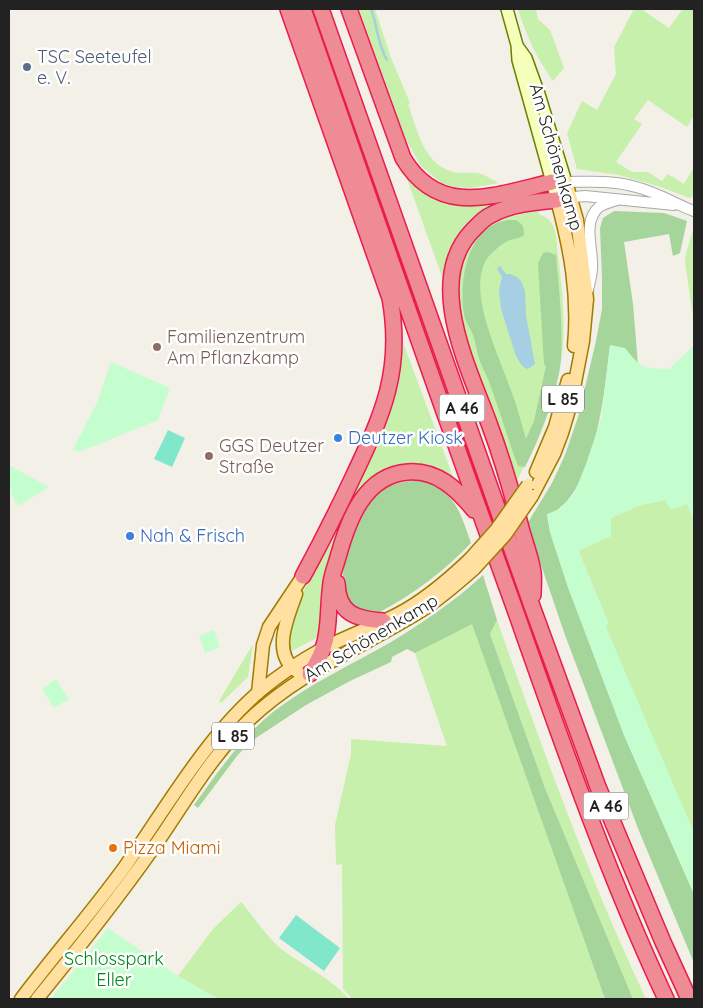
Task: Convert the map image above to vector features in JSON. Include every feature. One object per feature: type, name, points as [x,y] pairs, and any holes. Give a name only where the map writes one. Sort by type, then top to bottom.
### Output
[{"type":"highway","points":[[288,9],[390,298],[395,333],[395,351],[382,415],[332,524],[303,576]]},
{"type":"highway","name":"A 46","points":[[303,9],[483,524],[584,802],[642,947],[666,999]]},
{"type":"highway","name":"A 46","points":[[321,9],[533,609],[598,786],[663,942],[689,999]]},
{"type":"highway","points":[[349,9],[403,158],[411,172],[425,185],[440,193],[456,197],[480,198],[563,189]]},
{"type":"highway","points":[[533,609],[533,572],[514,499],[457,332],[450,283],[453,266],[460,248],[465,238],[480,223],[490,215],[502,210],[563,189]]},
{"type":"highway","points":[[390,298],[418,335]]},
{"type":"highway","points":[[310,674],[320,660],[324,648],[329,619],[331,582],[349,522],[359,503],[371,489],[398,473],[416,471],[432,475],[445,481],[461,494],[483,524]]},
{"type":"highway","points":[[337,561],[337,591],[345,608],[359,618],[383,621]]},
{"type":"main road","name":"Am Schönenkamp","points":[[37,999],[123,891],[202,776],[236,733],[271,700],[310,674],[422,610],[450,589],[530,490],[554,454],[571,403],[583,341],[587,299],[577,220],[563,189],[518,60],[517,45],[507,9]]},
{"type":"main road","name":"Am Schönenkamp","points":[[530,490],[555,427],[572,363],[575,332],[572,267],[563,189]]},
{"type":"main road","name":"Am Schönenkamp","points":[[258,693],[292,667],[324,648],[399,614],[472,564]]},
{"type":"main road","points":[[303,576],[284,627],[284,651],[292,667],[300,673],[310,674]]},
{"type":"main road","points":[[258,693],[263,645],[269,627],[303,576]]},
{"type":"main road","name":"L 85","points":[[21,999],[113,883],[212,744],[240,710],[258,693]]},
{"type":"street","points":[[563,189],[582,182],[606,182],[636,186],[668,198],[680,206]]},
{"type":"street","points":[[563,189],[585,196],[620,198],[680,206],[694,211]]},
{"type":"street","points":[[587,299],[593,266],[589,230],[591,220],[593,214],[600,206],[620,198]]},
{"type":"green space","points":[[359,9],[375,9],[391,58],[410,103],[408,104],[418,133],[433,160],[450,171],[481,174],[499,183],[470,188],[454,187],[441,183],[420,165],[405,137]]},
{"type":"green space","points":[[518,9],[536,9],[538,19],[550,30],[564,68],[553,81],[533,46]]},
{"type":"green space","points":[[634,9],[641,9],[669,28],[681,9],[694,9],[694,115],[687,127],[648,100],[634,119],[642,124],[616,162],[632,172],[648,172],[662,181],[668,174],[684,184],[694,167],[694,195],[690,198],[658,186],[619,175],[577,169],[567,133],[582,101],[597,110],[616,74],[614,47]]},
{"type":"green space","points":[[409,178],[431,195],[534,191],[534,195],[470,223],[456,243],[451,257],[447,281],[444,282],[407,179]]},
{"type":"green space","points":[[538,210],[540,215],[550,221],[555,231],[563,300],[563,344],[557,381],[546,417],[540,434],[515,484],[461,324],[457,284],[463,257],[479,233],[506,218]]},
{"type":"green space","points":[[614,211],[664,213],[687,221],[680,253],[673,256],[669,234],[624,242],[633,304],[638,365],[644,367],[641,377],[610,345],[601,414],[587,466],[576,488],[563,505],[547,515],[550,532],[568,587],[624,735],[694,894],[694,963],[639,831],[565,635],[527,524],[552,483],[565,455],[578,417],[602,309],[600,228],[603,218]]},
{"type":"green space","points":[[516,220],[523,226],[524,235],[504,243],[489,256],[482,269],[480,285],[486,321],[515,401],[526,439],[534,421],[546,366],[544,364],[538,263],[543,253],[548,252],[556,255],[561,320],[561,359],[556,384],[542,429],[525,467],[518,466],[480,361],[472,332],[465,317],[463,300],[465,268],[477,239],[487,229],[500,222]]},
{"type":"green space","points":[[694,227],[694,323],[685,262]]},
{"type":"green space","points":[[404,345],[456,485],[439,473],[365,488],[322,635],[290,652],[288,637],[301,595],[330,545],[352,498],[400,346]]},
{"type":"green space","points":[[610,345],[625,348],[643,366],[669,369],[694,345],[694,521],[687,504],[671,510],[665,500],[641,505],[611,518],[611,536],[578,551],[608,622],[606,627],[694,833],[694,894],[624,735],[568,587],[550,532],[547,514],[560,509],[574,494],[586,464],[601,419]]},
{"type":"green space","points":[[111,362],[170,388],[158,420],[79,452],[73,449],[97,403]]},
{"type":"green space","points":[[168,430],[185,438],[172,467],[154,459]]},
{"type":"green space","points":[[9,465],[49,487],[18,506],[10,492],[12,490],[9,485]]},
{"type":"green space","points":[[421,479],[442,491],[455,504],[471,543],[428,581],[380,612],[369,612],[354,606],[346,596],[343,578],[344,569],[350,545],[367,507],[374,497],[385,488]]},
{"type":"green space","points":[[665,500],[687,504],[694,521],[694,833],[605,627],[608,622],[578,550],[611,536],[611,518],[641,505]]},
{"type":"green space","points":[[483,575],[497,620],[490,634],[545,788],[633,999],[605,999],[472,624],[415,653],[407,649],[392,657],[391,662],[350,681],[306,705],[250,742],[237,756],[198,808],[194,805],[240,744],[273,712],[316,684],[415,627]]},
{"type":"green space","points":[[497,620],[585,859],[646,999],[633,999],[545,788],[490,634]]},
{"type":"green space","points":[[472,623],[605,999],[352,999],[343,989],[342,864],[336,865],[335,825],[351,754],[351,739],[447,746],[415,653]]},
{"type":"green space","points":[[214,630],[220,647],[205,653],[199,636]]},
{"type":"green space","points":[[253,644],[248,677],[221,703],[219,701]]},
{"type":"green space","points":[[56,679],[69,699],[54,708],[42,689]]},
{"type":"green space","points":[[241,902],[278,946],[326,979],[349,999],[218,999],[178,976],[213,929]]},
{"type":"green space","points":[[296,915],[340,948],[324,971],[279,938]]},
{"type":"green space","name":"Schlosspark Eller","points":[[108,928],[178,976],[218,999],[51,999]]},
{"type":"water","points":[[500,266],[506,274],[517,277],[521,281],[525,291],[526,316],[535,364],[528,369],[522,366],[516,356],[501,309],[499,290],[502,277],[497,268]]},
{"type":"waterway","points":[[371,9],[381,47],[387,60]]},
{"type":"place","name":"TSC Seeteufel e. V.","points":[[27,67]]},
{"type":"place","name":"Familienzentrum Am Pflanzkamp","points":[[157,347]]},
{"type":"place","name":"Deutzer Kiosk","points":[[338,438]]},
{"type":"place","name":"GGS Deutzer Straße","points":[[209,456]]},
{"type":"place","name":"Nah & Frisch","points":[[130,536]]},
{"type":"place","name":"Pizza Miami","points":[[113,848]]}]
